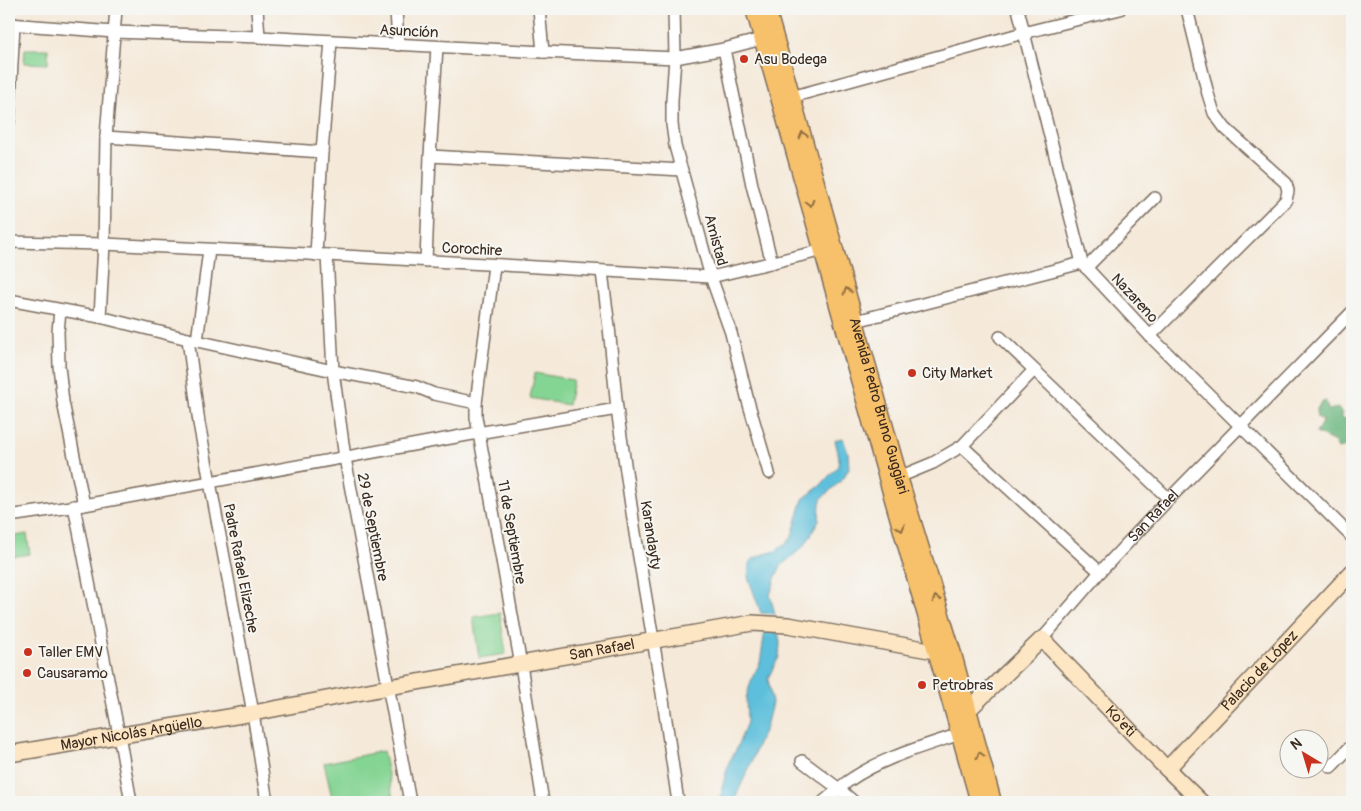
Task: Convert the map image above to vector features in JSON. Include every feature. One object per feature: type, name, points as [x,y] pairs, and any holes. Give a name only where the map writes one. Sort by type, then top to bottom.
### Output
[{"type":"main road","name":"Avenida Pedro Bruno Guggiari","points":[[754,9],[769,37],[850,322],[936,651],[961,722],[993,802]]},
{"type":"main road","name":"Avenida Pedro Bruno Guggiari","points":[[768,9],[769,37]]},
{"type":"main road","name":"Avenida Pedro Bruno Guggiari","points":[[850,322],[952,654],[961,722],[979,802]]},
{"type":"street","points":[[100,317],[104,244],[106,137],[116,9]]},
{"type":"street","points":[[257,9],[259,38]]},
{"type":"street","points":[[396,9],[398,45]]},
{"type":"street","points":[[539,9],[543,52]]},
{"type":"street","name":"Amistad","points":[[674,9],[675,58],[672,124],[675,146],[710,277],[731,332],[748,401],[769,473]]},
{"type":"street","name":"Nazareno","points":[[1018,9],[1084,265],[1150,336],[1352,537]]},
{"type":"street","points":[[786,98],[1023,33],[1120,9]]},
{"type":"street","points":[[1150,336],[1286,200],[1288,191],[1286,183],[1225,128],[1214,113],[1187,9]]},
{"type":"street","points":[[9,121],[11,24]]},
{"type":"street","name":"Asunción","points":[[11,24],[114,32],[675,58],[724,49],[769,37]]},
{"type":"street","name":"29 de Septiembre","points":[[330,41],[322,152],[322,255],[333,371],[345,458],[410,802]]},
{"type":"street","points":[[426,262],[437,47]]},
{"type":"street","points":[[724,49],[752,185],[772,263]]},
{"type":"street","points":[[106,137],[322,152]]},
{"type":"street","points":[[430,156],[682,170]]},
{"type":"street","points":[[850,322],[1084,265],[1155,198]]},
{"type":"street","name":"Corochire","points":[[9,242],[104,244],[710,277],[829,249]]},
{"type":"street","name":"Padre Rafael Elizeche","points":[[209,250],[193,340],[198,423],[253,713],[267,802]]},
{"type":"street","name":"11 de Septiembre","points":[[494,266],[476,403],[476,417],[544,802]]},
{"type":"street","name":"Karandayty","points":[[602,272],[617,409],[633,523],[678,802]]},
{"type":"street","points":[[9,300],[100,317],[333,371],[417,387],[434,394],[476,403]]},
{"type":"street","points":[[60,310],[58,332],[59,366],[63,402],[79,506],[131,802]]},
{"type":"street","name":"San Rafael","points":[[961,722],[1042,639],[1100,572],[1169,499],[1352,312]]},
{"type":"street","points":[[1000,337],[1169,499]]},
{"type":"street","points":[[899,477],[932,463],[962,446],[1034,370]]},
{"type":"street","points":[[9,516],[79,506],[209,481],[617,409]]},
{"type":"street","points":[[962,446],[1100,572]]},
{"type":"street","name":"Palacio de López","points":[[1167,769],[1352,572]]},
{"type":"street","name":"San Rafael","points":[[253,713],[752,623],[788,625],[952,654]]},
{"type":"street","name":"Ko'eti","points":[[1042,639],[1201,802]]},
{"type":"street","name":"Mayor Nicolás Argüello","points":[[9,754],[253,713]]},
{"type":"street","points":[[823,802],[868,769],[961,722]]},
{"type":"street","points":[[1331,767],[1352,745]]},
{"type":"street","points":[[802,761],[854,802]]},
{"type":"green space","points":[[25,49],[48,49],[48,64],[24,63]]},
{"type":"green space","points":[[535,373],[573,380],[568,405],[530,398]]},
{"type":"green space","points":[[1326,401],[1328,410],[1338,408],[1342,414],[1340,417],[1349,420],[1352,412],[1352,445],[1338,449],[1335,442],[1316,433],[1323,420],[1317,417],[1316,411],[1321,402]]},
{"type":"green space","points":[[27,534],[30,554],[9,557],[9,537]]},
{"type":"green space","points":[[500,613],[506,654],[479,658],[473,617]]},
{"type":"green space","points":[[383,751],[394,802],[333,802],[324,763]]},
{"type":"water","points":[[843,438],[848,453],[849,468],[843,479],[822,498],[819,520],[810,537],[803,547],[781,566],[770,595],[775,614],[761,613],[748,577],[749,565],[753,559],[776,551],[791,539],[803,499],[821,485],[838,466],[839,457],[835,440]]},
{"type":"water","points":[[765,631],[778,632],[780,643],[779,657],[768,678],[772,703],[766,727],[735,802],[721,802],[722,787],[729,762],[747,722],[746,698],[752,678],[760,663]]},
{"type":"place","name":"Asu Bodega","points":[[744,59]]},
{"type":"place","name":"City Market","points":[[912,373]]},
{"type":"place","name":"Taller EMV","points":[[28,652]]},
{"type":"place","name":"Causaramo","points":[[27,673]]},
{"type":"place","name":"Petrobras","points":[[922,685]]}]
